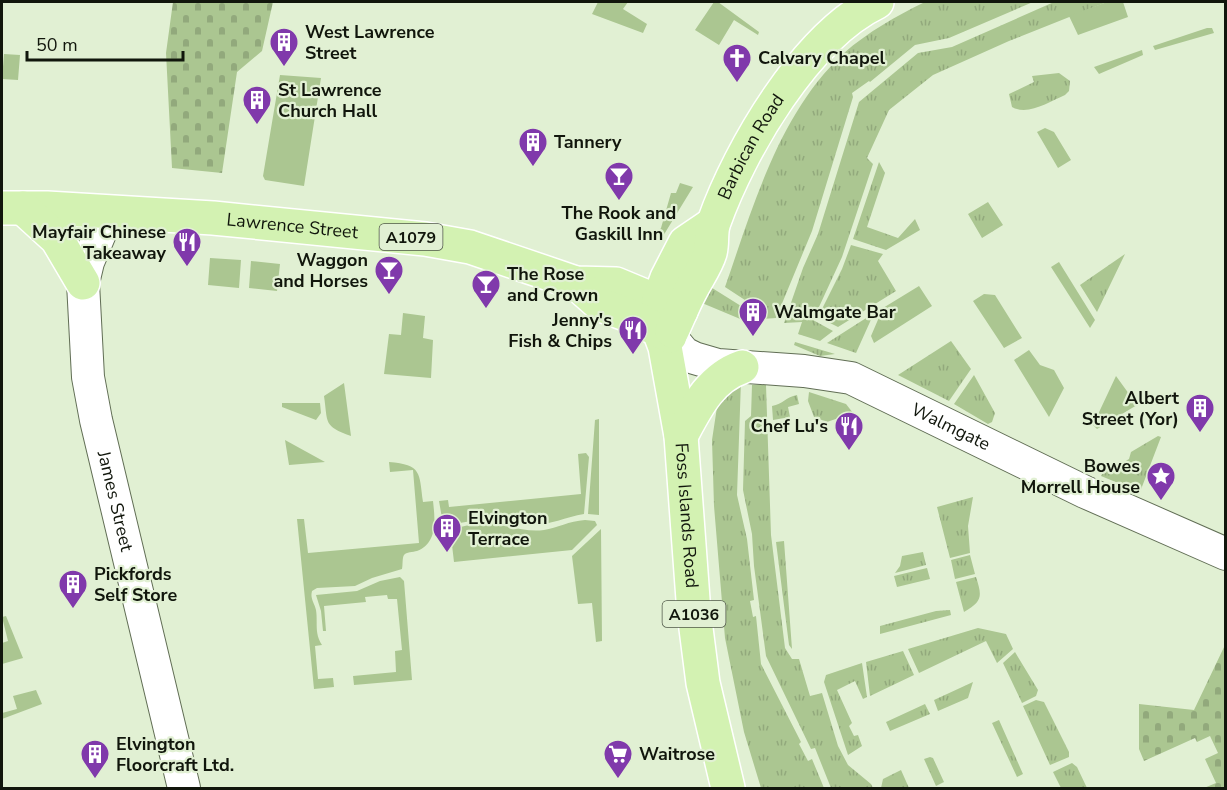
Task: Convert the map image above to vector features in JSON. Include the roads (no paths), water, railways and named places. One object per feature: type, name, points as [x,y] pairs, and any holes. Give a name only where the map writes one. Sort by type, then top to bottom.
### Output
[{"type":"main road","name":"Barbican Road","points":[[667,324],[710,253],[713,224],[747,152],[785,87],[834,31],[857,12],[877,2]]},
{"type":"main road","name":"Lawrence Street","points":[[12,208],[224,219],[425,239],[470,247],[576,283],[616,284],[667,324]]},
{"type":"main road","points":[[12,208],[57,239],[83,283]]},
{"type":"main road","name":"Foss Islands Road","points":[[667,324],[681,436],[693,601],[703,683],[728,789]]},
{"type":"main road","points":[[681,436],[710,388],[721,377],[742,367]]},
{"type":"street","name":"James Street","points":[[109,212],[88,262],[83,283],[86,354],[93,410],[184,789]]},
{"type":"street","name":"Walmgate","points":[[667,324],[684,353],[694,358],[718,365],[804,371],[851,378],[1084,492],[1226,554]]},
{"type":"place","name":"West Lawrence Street","points":[[284,68]]},
{"type":"place","name":"Calvary Chapel","points":[[737,84]]},
{"type":"place","name":"St Lawrence Church Hall","points":[[257,126]]},
{"type":"place","name":"Tannery","points":[[533,168]]},
{"type":"place","name":"The Rook and Gaskill Inn","points":[[619,202]]},
{"type":"place","name":"Mayfair Chinese Takeaway","points":[[187,268]]},
{"type":"place","name":"Waggon and Horses","points":[[389,296]]},
{"type":"place","name":"The Rose and Crown","points":[[486,310]]},
{"type":"place","name":"Walmgate Bar","points":[[753,338]]},
{"type":"place","name":"Jenny's Fish & Chips","points":[[633,356]]},
{"type":"place","name":"Albert Street (Yor)","points":[[1200,434]]},
{"type":"place","name":"Chef Lu's","points":[[849,452]]},
{"type":"place","name":"Bowes Morrell House","points":[[1161,502]]},
{"type":"place","name":"Elvington Terrace","points":[[447,554]]},
{"type":"place","name":"Pickfords Self Store","points":[[73,610]]},
{"type":"place","name":"Elvington Floorcraft Ltd.","points":[[95,780]]},
{"type":"place","name":"Waitrose","points":[[618,780]]}]
